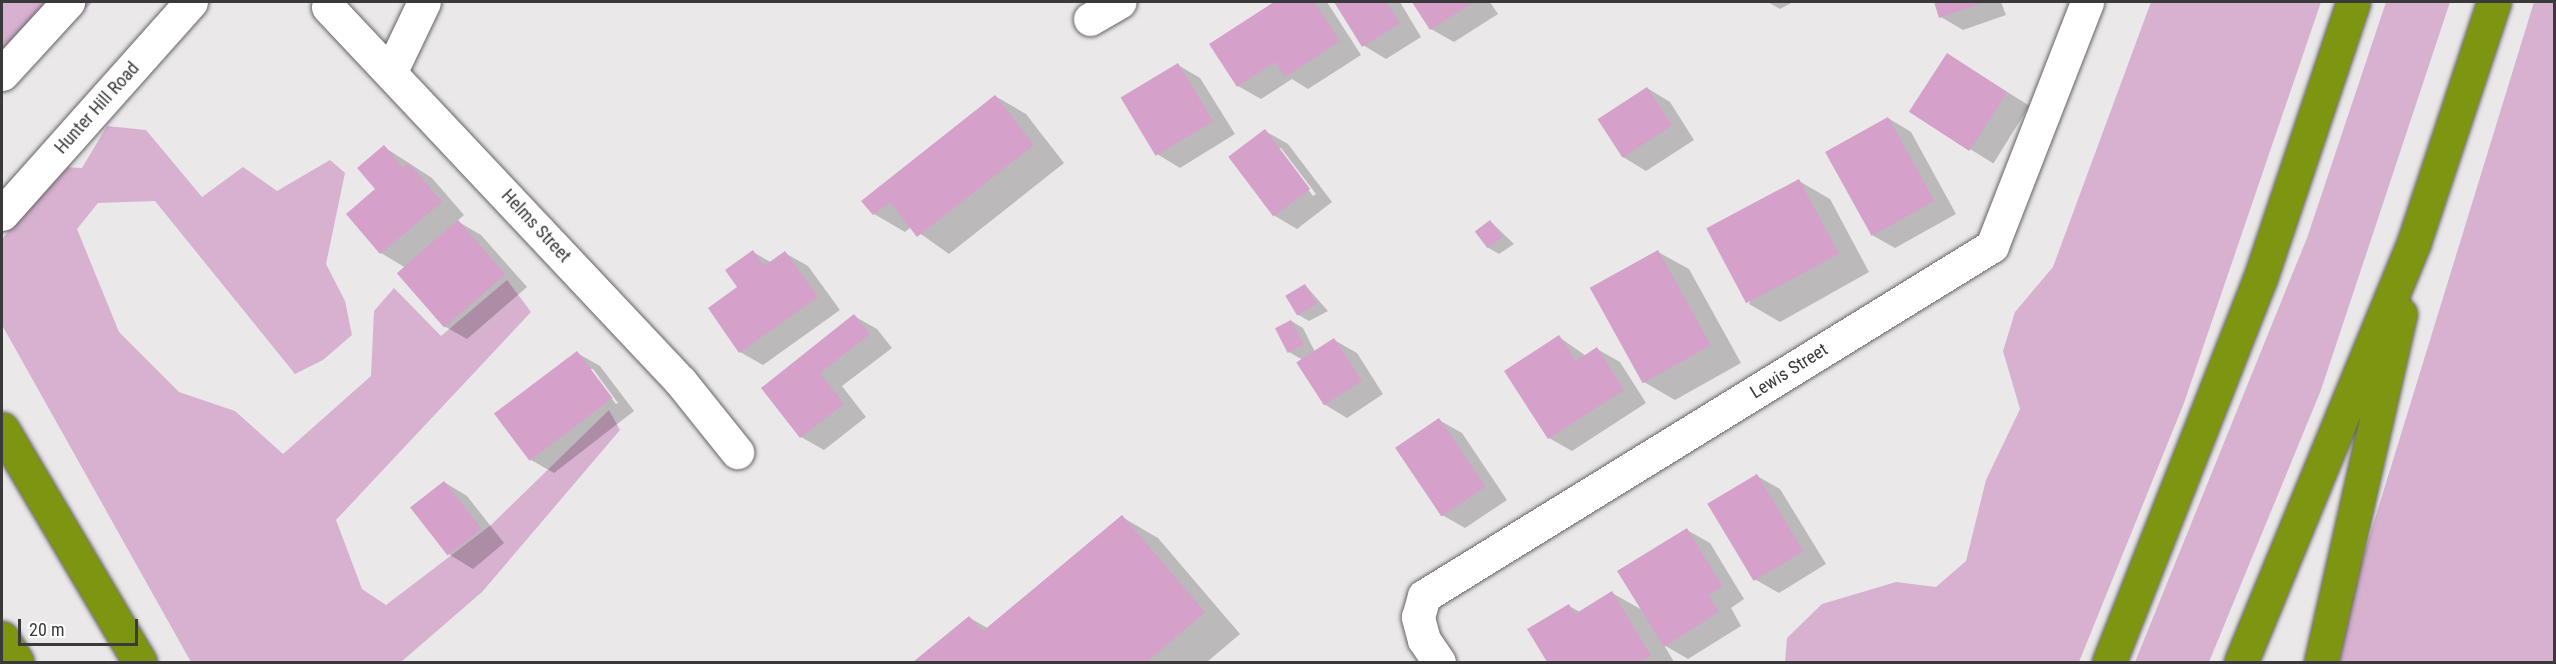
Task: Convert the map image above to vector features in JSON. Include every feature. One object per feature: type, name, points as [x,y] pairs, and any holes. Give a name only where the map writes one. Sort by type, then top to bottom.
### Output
[{"type":"highway","points":[[2109,663],[2260,279],[2353,2]]},
{"type":"highway","points":[[2241,663],[2414,242],[2494,2]]},
{"type":"highway","points":[[2321,663],[2414,242]]},
{"type":"highway","points":[[2,429],[140,663]]},
{"type":"highway","points":[[2,638],[17,663]]},
{"type":"street","points":[[2,74],[68,2]]},
{"type":"street","name":"Hunter Hill Road","points":[[7,208],[191,2]]},
{"type":"street","points":[[391,71],[424,2]]},
{"type":"street","points":[[1090,19],[1119,2]]},
{"type":"street","name":"Lewis Street","points":[[1439,663],[1424,640],[1418,617],[1424,596],[1992,246],[2086,2]]},
{"type":"street","name":"Helms Street","points":[[328,7],[391,71],[681,382],[737,452]]},
{"type":"shaded area","points":[[2,2],[93,2],[2,80]]},
{"type":"shaded area","points":[[2151,2],[2321,2],[2184,403],[2079,662],[1785,662],[1787,638],[1822,604],[1896,582],[1936,587],[1966,561],[1986,480],[2020,409],[2003,351],[2015,312],[2053,267]]},
{"type":"shaded area","points":[[2386,2],[2450,2],[2321,390],[2209,662],[2135,662],[2307,238]]},
{"type":"shaded area","points":[[2534,2],[2554,2],[2554,662],[2339,662],[2358,574]]},
{"type":"shaded area","points":[[107,126],[146,130],[202,197],[243,167],[277,191],[330,160],[345,173],[326,264],[345,301],[352,335],[323,360],[295,374],[155,201],[98,203],[77,229],[119,332],[179,392],[235,411],[283,454],[371,376],[374,311],[394,288],[441,336],[507,280],[531,312],[336,520],[362,589],[386,605],[491,525],[609,410],[620,430],[482,592],[401,662],[191,662],[2,325],[2,239],[61,167],[82,168]]},
{"type":"building","points":[[1274,2],[1314,2],[1340,41],[1285,77],[1275,62],[1237,87],[1209,44]]},
{"type":"building","points":[[1334,2],[1386,2],[1400,23],[1362,47]]},
{"type":"building","points":[[1412,2],[1474,2],[1430,30]]},
{"type":"building","points":[[1934,2],[1985,2],[1939,18]]},
{"type":"building","points":[[1947,53],[2007,92],[1969,151],[1909,112]]},
{"type":"building","points":[[1178,63],[1213,121],[1156,156],[1121,98]]},
{"type":"building","points":[[1647,87],[1672,126],[1623,158],[1598,119]]},
{"type":"building","points":[[995,95],[1034,145],[917,237],[890,202],[873,215],[861,201]]},
{"type":"building","points":[[1888,117],[1935,201],[1872,236],[1825,152]]},
{"type":"building","points":[[1265,129],[1310,189],[1273,217],[1228,157]]},
{"type":"building","points":[[384,145],[403,168],[409,163],[442,202],[380,254],[346,214],[375,189],[357,168]]},
{"type":"building","points":[[1799,179],[1839,254],[1746,303],[1706,228]]},
{"type":"building","points":[[458,220],[505,274],[444,327],[397,273]]},
{"type":"building","points":[[1490,220],[1503,237],[1487,248],[1475,231]]},
{"type":"building","points":[[753,250],[764,266],[785,251],[818,297],[739,353],[708,308],[737,287],[725,270]]},
{"type":"building","points":[[1658,250],[1711,345],[1643,383],[1590,288]]},
{"type":"building","points":[[1305,284],[1317,304],[1297,316],[1285,296]]},
{"type":"building","points":[[854,314],[870,334],[820,373],[844,404],[800,438],[761,388]]},
{"type":"building","points":[[1291,320],[1304,345],[1288,353],[1275,328]]},
{"type":"building","points":[[1559,335],[1576,361],[1597,347],[1624,390],[1548,439],[1504,371]]},
{"type":"building","points":[[1334,338],[1362,381],[1324,405],[1296,363]]},
{"type":"building","points":[[577,351],[613,398],[529,461],[494,414]]},
{"type":"building","points":[[1439,418],[1485,487],[1441,516],[1395,448]]},
{"type":"building","points":[[1757,474],[1803,551],[1754,581],[1707,504]]},
{"type":"building","points":[[444,481],[482,529],[448,556],[410,507]]},
{"type":"building","points":[[1122,515],[1205,612],[1147,662],[913,662],[969,616],[983,631]]},
{"type":"building","points":[[1687,528],[1722,586],[1709,595],[1719,612],[1664,647],[1617,571]]},
{"type":"building","points":[[1612,591],[1651,656],[1640,662],[1547,662],[1527,629],[1569,604],[1575,614]]}]
